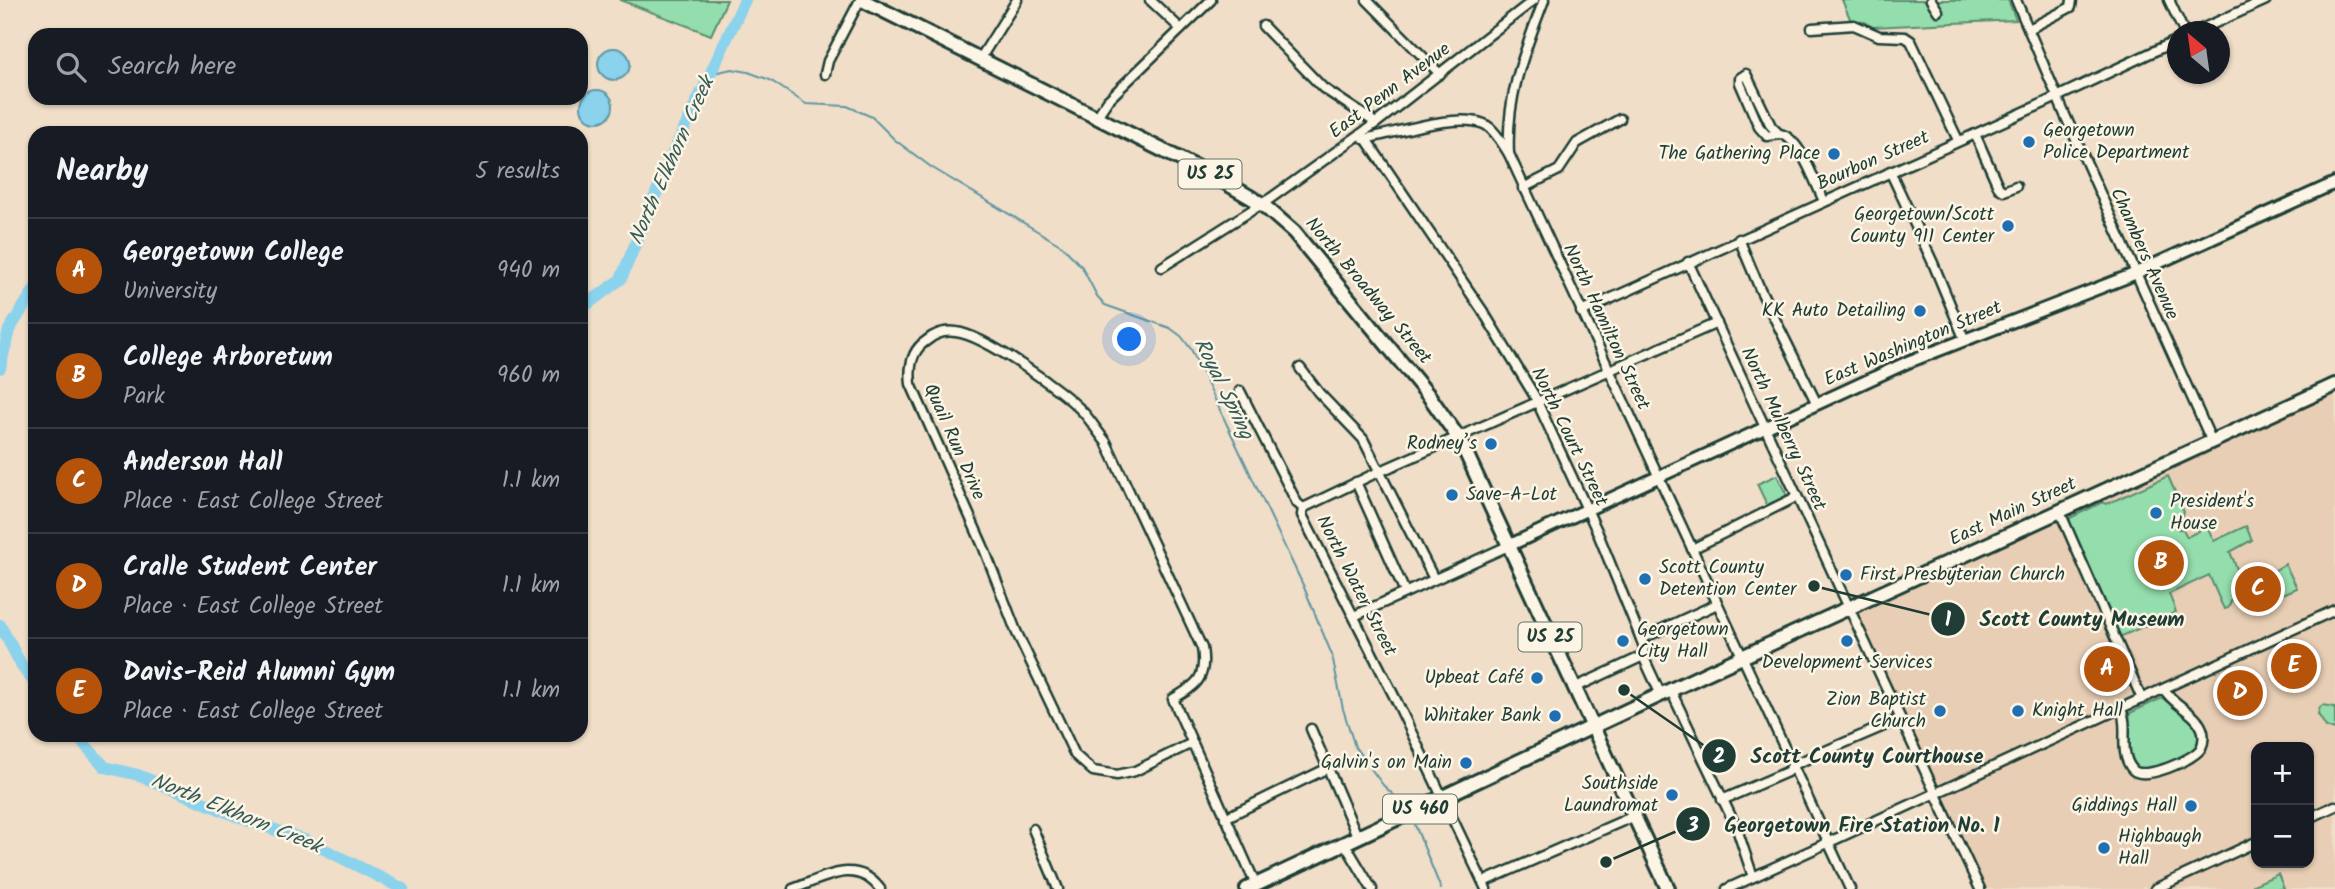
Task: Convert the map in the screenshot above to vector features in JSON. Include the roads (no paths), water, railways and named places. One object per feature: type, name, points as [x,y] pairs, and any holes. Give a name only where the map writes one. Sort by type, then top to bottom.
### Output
[{"type":"main road","name":"North Broadway Street","points":[[861,0],[1214,176],[1262,204],[1287,224],[1429,396],[1458,437],[1508,546]]},
{"type":"main road","name":"East Main Street","points":[[1593,728],[2335,385]]},
{"type":"main road","name":"US 25","points":[[1508,546],[1668,889]]},
{"type":"main road","name":"US 460","points":[[1251,887],[1593,728]]},
{"type":"street","points":[[825,74],[828,61],[861,0]]},
{"type":"street","points":[[980,59],[1017,0]]},
{"type":"street","points":[[1150,0],[1181,29]]},
{"type":"street","points":[[1096,118],[1108,100],[1211,0]]},
{"type":"street","points":[[1367,0],[1440,74]]},
{"type":"street","name":"East Penn Avenue","points":[[1162,267],[1262,204],[1351,141],[1534,0]]},
{"type":"street","name":"North Hamilton Street","points":[[1544,0],[1511,100],[1508,124],[1509,154],[1850,889]]},
{"type":"street","points":[[1931,0],[1938,11]]},
{"type":"street","name":"Chambers Avenue","points":[[2017,0],[2212,442]]},
{"type":"street","points":[[2029,29],[2071,7],[2072,0]]},
{"type":"street","points":[[2169,0],[2179,21]]},
{"type":"street","points":[[2219,21],[2266,0]]},
{"type":"street","points":[[1812,28],[1854,25],[1879,36],[1905,37],[1911,41],[1938,103],[1958,140]]},
{"type":"street","points":[[1263,26],[1323,88],[1376,123]]},
{"type":"street","name":"Bourbon Street","points":[[1581,312],[2167,45]]},
{"type":"street","points":[[1779,134],[1771,126],[1749,77],[1742,75],[1740,83],[1759,127],[1767,136],[1786,134],[1795,143],[1824,201]]},
{"type":"street","points":[[1523,188],[1559,170],[1577,143],[1620,119]]},
{"type":"street","points":[[1351,141],[1439,123],[1459,121],[1485,125],[1508,124]]},
{"type":"street","points":[[1485,125],[1509,154]]},
{"type":"street","points":[[1975,134],[1999,188],[2004,191],[2016,186]]},
{"type":"street","name":"North Court Street","points":[[1366,139],[1484,313],[1537,402],[1587,509],[1641,639],[1643,656],[1666,693],[1737,829],[1753,877]]},
{"type":"street","points":[[1890,171],[1933,262],[1964,338]]},
{"type":"street","name":"East Washington Street","points":[[1508,546],[1964,338],[2136,274],[2335,183]]},
{"type":"street","points":[[1739,239],[1760,289],[1817,404]]},
{"type":"street","name":"North Mulberry Street","points":[[1688,262],[1980,889]]},
{"type":"street","points":[[1303,508],[1356,482],[1717,323]]},
{"type":"street","name":"Quail Run Drive","points":[[958,332],[978,340],[1035,373],[1084,413],[1106,442],[1202,648],[1202,675],[1191,689],[1173,699],[1192,743],[1135,771],[1118,775],[1093,771],[1075,755],[1016,631],[983,546],[911,384],[911,360],[921,344],[929,338],[937,334],[958,332]]},
{"type":"street","points":[[1300,368],[1319,393],[1363,439],[1434,579]]},
{"type":"street","name":"North Water Street","points":[[1240,391],[1297,503],[1303,508],[1302,515],[1354,616],[1484,886]]},
{"type":"street","points":[[1356,482],[1405,592]]},
{"type":"street","points":[[1692,549],[1796,497]]},
{"type":"street","points":[[2060,512],[2142,699]]},
{"type":"street","points":[[1354,616],[1508,546]]},
{"type":"street","points":[[1641,639],[1717,604]]},
{"type":"street","points":[[1727,889],[2335,610]]},
{"type":"street","points":[[1574,688],[1643,656]]},
{"type":"street","points":[[2121,709],[2125,718],[2125,756],[2130,766],[2138,774],[2157,773],[2193,755],[2201,748],[2203,740],[2203,732],[2198,723],[2169,698],[2164,689]]},
{"type":"street","points":[[1722,800],[1787,772],[1793,765],[1900,719]]},
{"type":"street","points":[[1311,729],[1358,838]]},
{"type":"street","points":[[1192,743],[1225,818],[1251,887]]},
{"type":"street","points":[[1225,818],[1328,768]]},
{"type":"street","points":[[2314,816],[2335,806]]},
{"type":"street","points":[[1484,886],[1634,816]]},
{"type":"street","points":[[1033,829],[1058,889]]},
{"type":"street","points":[[1345,844],[1372,889]]},
{"type":"street","points":[[2155,889],[2251,844]]},
{"type":"street","points":[[793,889],[836,873],[853,871],[872,878],[880,889]]},
{"type":"water","points":[[614,48],[626,52],[630,64],[626,76],[614,80],[602,76],[598,64],[602,52]]},
{"type":"water","points":[[603,91],[609,94],[612,100],[609,118],[597,122],[585,118],[581,106],[588,105],[588,92]]},
{"type":"waterway","name":"North Elkhorn Creek","points":[[588,304],[621,279],[671,157],[745,0]]},
{"type":"waterway","name":"Royal Spring","points":[[709,74],[732,69],[748,72],[770,80],[806,104],[847,106],[872,117],[895,140],[931,167],[1062,246],[1082,267],[1097,296],[1105,305],[1170,328],[1181,336],[1191,349],[1303,585],[1332,655],[1343,709],[1355,747],[1383,785],[1403,804]]},
{"type":"waterway","name":"North Elkhorn Creek","points":[[0,368],[9,330],[28,300]]},
{"type":"waterway","name":"North Elkhorn Creek","points":[[0,625],[28,674]]},
{"type":"waterway","name":"North Elkhorn Creek","points":[[82,742],[105,767],[138,775],[241,818],[310,842],[403,889]]},
{"type":"waterway","name":"Royal Spring","points":[[1415,825],[1441,889]]},
{"type":"place","name":"Georgetown Police Department","points":[[2029,142]]},
{"type":"place","name":"The Gathering Place","points":[[1834,154]]},
{"type":"place","name":"Georgetown/Scott County 911 Center","points":[[2008,226]]},
{"type":"place","name":"KK Auto Detailing","points":[[1920,311]]},
{"type":"place","name":"Rodney’s","points":[[1491,444]]},
{"type":"place","name":"Save-A-Lot","points":[[1452,495]]},
{"type":"place","name":"President's House","points":[[2156,513]]},
{"type":"place","name":"College Arboretum","points":[[2161,563]]},
{"type":"place","name":"First Presbyterian Church","points":[[1846,575]]},
{"type":"place","name":"Scott County Detention Center","points":[[1645,579]]},
{"type":"place","name":"Scott County Museum","points":[[1814,586]]},
{"type":"place","name":"Anderson Hall","points":[[2258,589]]},
{"type":"place","name":"Georgetown City Hall","points":[[1623,641]]},
{"type":"place","name":"Development Services","points":[[1847,641]]},
{"type":"place","name":"Davis-Reid Alumni Gym","points":[[2294,666]]},
{"type":"place","name":"Georgetown College","points":[[2107,669]]},
{"type":"place","name":"Upbeat Café","points":[[1537,678]]},
{"type":"place","name":"Scott County Courthouse","points":[[1624,690]]},
{"type":"place","name":"Cralle Student Center","points":[[2240,693]]},
{"type":"place","name":"Zion Baptist Church","points":[[1940,711]]},
{"type":"place","name":"Knight Hall","points":[[2018,711]]},
{"type":"place","name":"Whitaker Bank","points":[[1555,716]]},
{"type":"place","name":"Galvin's on Main","points":[[1466,763]]},
{"type":"place","name":"Southside Laundromat","points":[[1672,795]]},
{"type":"place","name":"Giddings Hall","points":[[2191,806]]},
{"type":"place","name":"Highbaugh Hall","points":[[2104,848]]},
{"type":"place","name":"Georgetown Fire Station No. 1","points":[[1606,862]]}]
